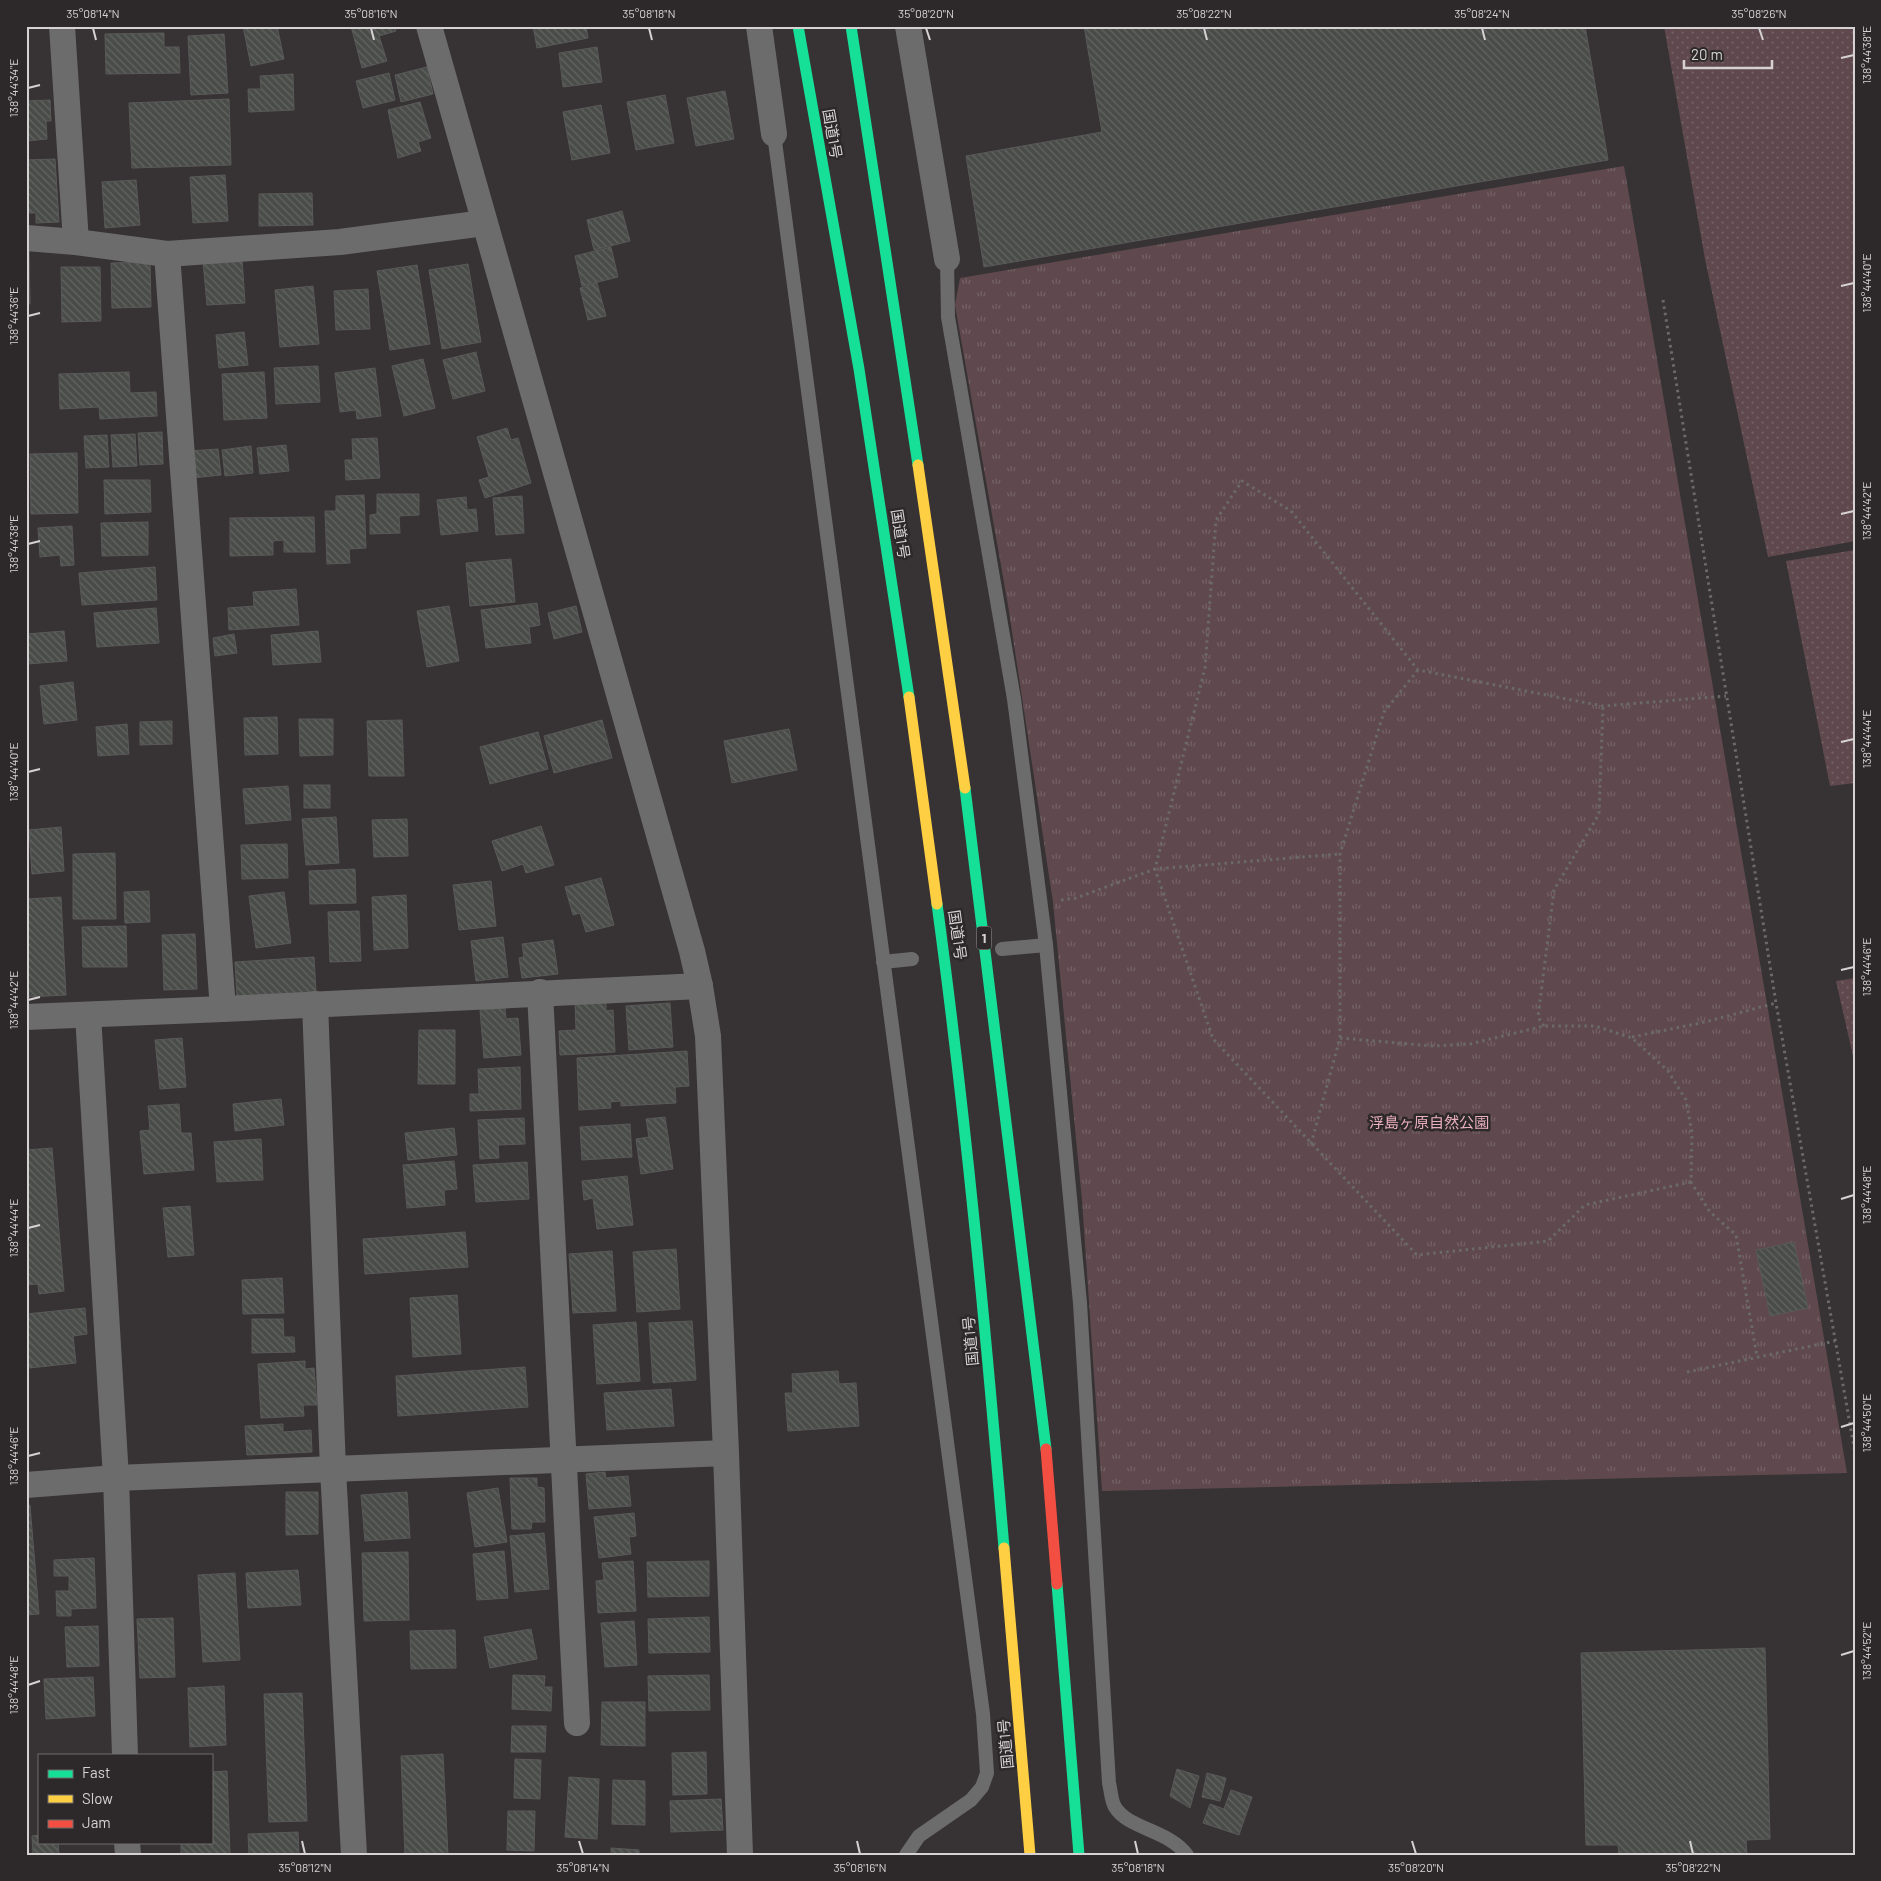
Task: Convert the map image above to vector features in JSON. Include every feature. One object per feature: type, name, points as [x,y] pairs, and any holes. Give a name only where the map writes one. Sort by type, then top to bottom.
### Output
[{"type":"highway","name":"国道1号","points":[[798,26],[860,379],[901,640],[956,1045],[987,1348],[1030,1855]]},
{"type":"highway","name":"国道1号","points":[[851,26],[901,350],[967,804],[1003,1089],[1045,1436],[1079,1855]]},
{"type":"street","points":[[62,26],[76,242]]},
{"type":"street","points":[[429,26],[692,951],[700,986],[708,1036],[726,1453],[740,1855]]},
{"type":"street","points":[[759,26],[774,134]]},
{"type":"street","points":[[908,26],[947,259]]},
{"type":"street","points":[[26,238],[76,242],[167,254],[340,242],[484,223]]},
{"type":"street","points":[[167,254],[223,1009]]},
{"type":"street","points":[[26,1016],[223,1009],[540,992],[700,986]]},
{"type":"street","points":[[540,992],[577,1723]]},
{"type":"street","points":[[315,1004],[333,1469],[354,1855]]},
{"type":"street","points":[[88,1015],[116,1478],[125,1754]]},
{"type":"street","points":[[26,1485],[116,1478],[726,1453]]},
{"type":"lane","points":[[774,134],[982,1704],[987,1773],[982,1787],[970,1800],[919,1836],[906,1855]]},
{"type":"lane","points":[[947,259],[948,317],[1014,699],[1046,945],[1080,1303],[1109,1783],[1114,1806],[1126,1819],[1160,1834],[1181,1847],[1187,1855]]},
{"type":"lane","points":[[1002,949],[1046,945]]},
{"type":"lane","points":[[883,962],[912,959]]},
{"type":"path","points":[[1663,300],[1776,1003],[1855,1453]]},
{"type":"path","points":[[1691,1182],[1585,1205],[1548,1241],[1417,1255],[1213,1039],[1155,869],[1205,668],[1216,520],[1242,481],[1291,511],[1418,670],[1603,706],[1726,696]]},
{"type":"path","points":[[1311,1144],[1340,1038],[1340,854],[1384,712],[1418,670]]},
{"type":"path","points":[[1544,1026],[1538,1017],[1554,890],[1599,814],[1603,706]]},
{"type":"path","points":[[1040,902],[1076,898],[1155,869],[1340,854]]},
{"type":"path","points":[[1632,1038],[1705,1022],[1776,1003]]},
{"type":"path","points":[[1340,1038],[1433,1046],[1470,1044],[1544,1026],[1595,1026],[1632,1038],[1668,1072],[1686,1100],[1692,1133],[1691,1182],[1710,1212],[1736,1235],[1756,1357]]},
{"type":"path","points":[[1687,1372],[1835,1341]]},
{"type":"green space","points":[[1664,26],[1855,26],[1855,541],[1768,557],[1705,259]]},
{"type":"green space","name":"浮島ヶ原自然公園","points":[[1624,166],[1847,1473],[1102,1491],[1082,1200],[1053,902],[1008,605],[955,305],[960,278]]},
{"type":"green space","points":[[1855,550],[1855,783],[1830,786],[1786,561]]},
{"type":"green space","points":[[1855,978],[1855,1065],[1836,981]]},
{"type":"building","points":[[243,26],[277,26],[284,59],[251,66]]},
{"type":"building","points":[[351,26],[395,26],[396,31],[379,36],[387,61],[362,68]]},
{"type":"building","points":[[533,26],[586,26],[588,38],[537,48]]},
{"type":"building","points":[[1084,26],[1585,26],[1608,160],[984,267],[966,156],[1102,132]]},
{"type":"building","points":[[164,33],[164,47],[179,47],[180,73],[106,74],[105,34]]},
{"type":"building","points":[[224,34],[228,93],[191,95],[188,36]]},
{"type":"building","points":[[597,47],[602,82],[563,87],[559,53]]},
{"type":"building","points":[[427,67],[433,94],[401,102],[395,75]]},
{"type":"building","points":[[389,73],[395,100],[363,108],[356,81]]},
{"type":"building","points":[[293,74],[294,110],[249,112],[248,89],[261,89],[260,76]]},
{"type":"building","points":[[725,91],[734,139],[696,146],[687,98]]},
{"type":"building","points":[[665,95],[674,143],[636,150],[627,102]]},
{"type":"building","points":[[229,99],[231,165],[132,168],[129,103]]},
{"type":"building","points":[[50,100],[51,121],[46,121],[47,139],[26,141],[26,101]]},
{"type":"building","points":[[420,102],[431,138],[418,142],[421,151],[398,158],[388,110]]},
{"type":"building","points":[[601,105],[610,153],[572,160],[563,112]]},
{"type":"building","points":[[55,159],[59,222],[36,223],[36,213],[29,213],[26,160]]},
{"type":"building","points":[[225,175],[228,221],[193,223],[190,177]]},
{"type":"building","points":[[136,180],[140,225],[105,228],[102,182]]},
{"type":"building","points":[[312,193],[313,225],[259,226],[259,194]]},
{"type":"building","points":[[622,211],[630,241],[594,250],[587,220]]},
{"type":"building","points":[[611,247],[618,277],[582,286],[575,256]]},
{"type":"building","points":[[26,249],[29,249],[30,304],[26,304]]},
{"type":"building","points":[[242,258],[245,303],[207,305],[203,261]]},
{"type":"building","points":[[150,262],[151,307],[112,308],[111,263]]},
{"type":"building","points":[[468,264],[481,342],[442,349],[429,270]]},
{"type":"building","points":[[417,265],[430,344],[390,350],[377,271]]},
{"type":"building","points":[[61,267],[100,267],[101,321],[62,322]]},
{"type":"building","points":[[597,283],[606,316],[588,320],[580,288]]},
{"type":"building","points":[[313,286],[319,344],[280,347],[275,290]]},
{"type":"building","points":[[368,289],[370,329],[336,330],[334,291]]},
{"type":"building","points":[[244,332],[248,365],[219,368],[216,335]]},
{"type":"building","points":[[476,352],[485,391],[453,399],[443,360]]},
{"type":"building","points":[[423,359],[435,408],[404,416],[392,366]]},
{"type":"building","points":[[318,366],[320,402],[276,404],[274,368]]},
{"type":"building","points":[[375,368],[381,416],[357,419],[356,410],[340,412],[335,373]]},
{"type":"building","points":[[129,372],[130,393],[156,392],[157,416],[100,419],[99,407],[60,409],[59,374]]},
{"type":"building","points":[[264,372],[267,418],[224,420],[222,374]]},
{"type":"building","points":[[507,428],[511,440],[518,438],[531,483],[485,498],[479,480],[489,477],[477,437]]},
{"type":"building","points":[[162,432],[163,464],[140,465],[138,433]]},
{"type":"building","points":[[135,434],[137,466],[113,467],[111,435]]},
{"type":"building","points":[[107,435],[109,467],[86,468],[84,436]]},
{"type":"building","points":[[377,438],[380,478],[346,480],[345,460],[353,460],[352,439]]},
{"type":"building","points":[[286,445],[289,471],[260,474],[257,448]]},
{"type":"building","points":[[251,446],[253,473],[225,476],[222,450]]},
{"type":"building","points":[[218,449],[221,475],[192,478],[189,451]]},
{"type":"building","points":[[77,453],[78,513],[31,514],[30,454]]},
{"type":"building","points":[[104,480],[150,480],[151,512],[105,514]]},
{"type":"building","points":[[377,494],[419,494],[419,515],[399,516],[400,533],[370,534],[370,515],[377,514]]},
{"type":"building","points":[[364,495],[366,548],[349,549],[350,563],[327,564],[325,511],[336,511],[336,496]]},
{"type":"building","points":[[522,496],[524,533],[496,535],[493,498]]},
{"type":"building","points":[[466,497],[467,510],[476,509],[478,531],[441,535],[437,500]]},
{"type":"building","points":[[314,517],[315,552],[284,552],[284,540],[273,541],[273,555],[230,556],[230,518]]},
{"type":"building","points":[[148,522],[148,555],[102,556],[101,523]]},
{"type":"building","points":[[72,526],[74,565],[61,566],[60,555],[40,557],[38,528]]},
{"type":"building","points":[[511,559],[515,602],[470,606],[466,563]]},
{"type":"building","points":[[155,567],[157,600],[82,605],[79,573]]},
{"type":"building","points":[[296,589],[299,625],[229,630],[228,608],[254,606],[253,592]]},
{"type":"building","points":[[537,603],[540,625],[529,627],[531,643],[486,648],[481,610]]},
{"type":"building","points":[[449,606],[459,661],[427,667],[417,611]]},
{"type":"building","points":[[576,606],[582,632],[554,639],[548,613]]},
{"type":"building","points":[[156,608],[159,643],[97,647],[94,613]]},
{"type":"building","points":[[64,631],[67,661],[27,664],[26,634]]},
{"type":"building","points":[[318,631],[321,662],[273,665],[271,635]]},
{"type":"building","points":[[234,634],[237,653],[215,656],[213,638]]},
{"type":"building","points":[[73,682],[77,720],[44,724],[40,686]]},
{"type":"building","points":[[277,717],[278,754],[245,755],[244,718]]},
{"type":"building","points":[[299,719],[333,719],[333,755],[300,756]]},
{"type":"building","points":[[402,720],[404,776],[369,776],[367,721]]},
{"type":"building","points":[[602,720],[612,758],[554,773],[544,736]]},
{"type":"building","points":[[172,721],[172,744],[140,745],[140,722]]},
{"type":"building","points":[[127,724],[129,754],[98,756],[96,727]]},
{"type":"building","points":[[789,729],[797,770],[732,783],[724,741]]},
{"type":"building","points":[[538,732],[548,769],[490,784],[480,747]]},
{"type":"building","points":[[304,785],[330,785],[330,808],[304,808]]},
{"type":"building","points":[[288,786],[291,820],[246,824],[243,789]]},
{"type":"building","points":[[336,817],[339,863],[306,865],[302,819]]},
{"type":"building","points":[[407,819],[408,856],[374,857],[372,820]]},
{"type":"building","points":[[541,826],[554,865],[526,873],[523,864],[502,871],[492,841]]},
{"type":"building","points":[[61,827],[64,871],[32,874],[29,830]]},
{"type":"building","points":[[287,844],[288,878],[242,879],[241,845]]},
{"type":"building","points":[[115,853],[116,919],[73,919],[73,854]]},
{"type":"building","points":[[355,869],[356,903],[310,904],[309,871]]},
{"type":"building","points":[[601,878],[614,925],[586,932],[580,913],[573,915],[565,887]]},
{"type":"building","points":[[491,881],[496,926],[459,930],[453,885]]},
{"type":"building","points":[[149,891],[150,922],[125,923],[124,892]]},
{"type":"building","points":[[284,892],[291,943],[256,948],[249,896]]},
{"type":"building","points":[[406,895],[408,948],[374,950],[372,897]]},
{"type":"building","points":[[61,897],[66,995],[26,997],[26,899]]},
{"type":"building","points":[[359,911],[361,961],[330,962],[328,912]]},
{"type":"building","points":[[126,926],[127,967],[83,967],[82,927]]},
{"type":"building","points":[[195,934],[197,989],[164,990],[162,935]]},
{"type":"building","points":[[503,937],[508,977],[476,981],[471,941]]},
{"type":"building","points":[[553,940],[558,974],[522,978],[519,958],[524,957],[522,944]]},
{"type":"building","points":[[314,957],[316,992],[237,997],[235,962]]},
{"type":"building","points":[[606,1000],[606,1011],[613,1010],[615,1052],[560,1055],[559,1031],[576,1030],[575,1001]]},
{"type":"building","points":[[670,1003],[673,1047],[629,1050],[626,1006]]},
{"type":"building","points":[[505,1008],[506,1019],[518,1018],[521,1055],[484,1058],[480,1010]]},
{"type":"building","points":[[419,1030],[455,1030],[455,1084],[418,1084]]},
{"type":"building","points":[[182,1038],[186,1087],[160,1089],[155,1040]]},
{"type":"building","points":[[687,1051],[689,1086],[675,1087],[676,1103],[621,1106],[621,1101],[610,1102],[611,1108],[579,1110],[577,1058]]},
{"type":"building","points":[[520,1067],[521,1109],[470,1111],[470,1094],[479,1094],[478,1069]]},
{"type":"building","points":[[281,1099],[284,1125],[235,1131],[233,1104]]},
{"type":"building","points":[[179,1104],[181,1133],[191,1133],[194,1170],[144,1174],[140,1131],[150,1130],[148,1106]]},
{"type":"building","points":[[665,1117],[673,1169],[641,1174],[636,1139],[649,1137],[646,1119]]},
{"type":"building","points":[[524,1118],[525,1144],[498,1145],[499,1158],[480,1159],[478,1120]]},
{"type":"building","points":[[630,1124],[632,1157],[582,1160],[580,1127]]},
{"type":"building","points":[[454,1128],[457,1155],[408,1160],[405,1133]]},
{"type":"building","points":[[261,1139],[263,1180],[217,1182],[214,1142]]},
{"type":"building","points":[[52,1148],[64,1291],[39,1294],[38,1284],[26,1285],[26,1150]]},
{"type":"building","points":[[454,1161],[457,1189],[444,1190],[445,1205],[407,1208],[403,1165]]},
{"type":"building","points":[[527,1162],[529,1199],[476,1202],[473,1165]]},
{"type":"building","points":[[627,1176],[633,1225],[597,1229],[593,1198],[584,1200],[582,1181]]},
{"type":"building","points":[[190,1206],[194,1255],[168,1257],[163,1208]]},
{"type":"building","points":[[465,1232],[468,1267],[365,1274],[363,1239]]},
{"type":"building","points":[[1794,1242],[1808,1308],[1770,1316],[1756,1250]]},
{"type":"building","points":[[676,1249],[680,1309],[637,1312],[633,1252]]},
{"type":"building","points":[[612,1251],[616,1311],[573,1313],[569,1254]]},
{"type":"building","points":[[282,1278],[284,1313],[243,1314],[242,1280]]},
{"type":"building","points":[[457,1295],[461,1354],[413,1357],[410,1298]]},
{"type":"building","points":[[85,1308],[87,1334],[73,1336],[76,1363],[29,1368],[26,1314]]},
{"type":"building","points":[[252,1319],[283,1319],[284,1337],[294,1337],[295,1352],[252,1353]]},
{"type":"building","points":[[692,1321],[696,1380],[653,1383],[649,1323]]},
{"type":"building","points":[[636,1322],[640,1381],[597,1384],[593,1325]]},
{"type":"building","points":[[305,1361],[305,1369],[314,1368],[317,1405],[303,1405],[304,1416],[261,1418],[258,1364]]},
{"type":"building","points":[[525,1367],[528,1407],[398,1416],[396,1376]]},
{"type":"building","points":[[838,1371],[839,1384],[856,1383],[859,1426],[788,1431],[785,1393],[793,1393],[792,1374]]},
{"type":"building","points":[[671,1389],[674,1426],[607,1430],[604,1393]]},
{"type":"building","points":[[283,1424],[283,1432],[311,1430],[312,1452],[247,1455],[245,1426]]},
{"type":"building","points":[[605,1472],[606,1478],[628,1476],[631,1506],[589,1509],[586,1474]]},
{"type":"building","points":[[510,1478],[537,1478],[537,1487],[544,1488],[545,1522],[532,1522],[531,1529],[512,1529]]},
{"type":"building","points":[[498,1488],[507,1542],[475,1547],[467,1493]]},
{"type":"building","points":[[286,1492],[318,1492],[318,1534],[286,1535]]},
{"type":"building","points":[[407,1492],[410,1538],[365,1541],[361,1495]]},
{"type":"building","points":[[30,1505],[39,1614],[26,1615],[26,1506]]},
{"type":"building","points":[[634,1513],[636,1536],[629,1537],[631,1554],[599,1558],[594,1517]]},
{"type":"building","points":[[544,1533],[549,1589],[515,1592],[510,1536]]},
{"type":"building","points":[[504,1551],[508,1598],[477,1600],[473,1554]]},
{"type":"building","points":[[408,1552],[409,1620],[364,1621],[362,1553]]},
{"type":"building","points":[[94,1558],[96,1608],[71,1609],[71,1616],[57,1616],[56,1591],[69,1591],[69,1576],[54,1576],[54,1560]]},
{"type":"building","points":[[633,1561],[636,1611],[598,1613],[596,1581],[604,1580],[602,1563]]},
{"type":"building","points":[[709,1561],[709,1596],[648,1597],[647,1562]]},
{"type":"building","points":[[298,1570],[301,1605],[248,1608],[246,1573]]},
{"type":"building","points":[[235,1573],[240,1660],[203,1662],[198,1575]]},
{"type":"building","points":[[709,1617],[710,1652],[649,1653],[648,1619]]},
{"type":"building","points":[[173,1618],[175,1677],[140,1678],[137,1619]]},
{"type":"building","points":[[634,1621],[637,1665],[605,1667],[601,1623]]},
{"type":"building","points":[[98,1626],[99,1666],[67,1667],[65,1627]]},
{"type":"building","points":[[531,1629],[537,1659],[490,1668],[484,1637]]},
{"type":"building","points":[[455,1630],[456,1668],[411,1669],[410,1631]]},
{"type":"building","points":[[1765,1648],[1770,1839],[1746,1840],[1747,1855],[1619,1855],[1618,1845],[1586,1845],[1581,1653]]},
{"type":"building","points":[[513,1675],[545,1676],[544,1687],[552,1687],[551,1711],[512,1709]]},
{"type":"building","points":[[709,1675],[710,1710],[649,1711],[648,1676]]},
{"type":"building","points":[[93,1677],[95,1716],[46,1719],[44,1679]]},
{"type":"building","points":[[224,1686],[226,1745],[190,1747],[188,1688]]},
{"type":"building","points":[[302,1693],[307,1821],[269,1822],[264,1694]]},
{"type":"building","points":[[602,1702],[645,1702],[645,1746],[601,1745]]},
{"type":"building","points":[[512,1726],[546,1726],[545,1752],[511,1752]]},
{"type":"building","points":[[706,1752],[707,1794],[673,1795],[672,1753]]},
{"type":"building","points":[[443,1754],[448,1855],[405,1855],[401,1756]]},
{"type":"building","points":[[515,1759],[541,1760],[540,1799],[514,1798]]},
{"type":"building","points":[[1177,1769],[1199,1776],[1190,1808],[1170,1796]]},
{"type":"building","points":[[227,1771],[230,1855],[181,1855],[181,1844],[212,1844],[212,1772]]},
{"type":"building","points":[[1207,1773],[1226,1778],[1220,1801],[1202,1797]]},
{"type":"building","points":[[569,1777],[599,1779],[597,1839],[565,1837]]},
{"type":"building","points":[[613,1780],[645,1781],[645,1825],[612,1824]]},
{"type":"building","points":[[1231,1790],[1252,1797],[1239,1835],[1203,1823],[1210,1804],[1224,1809]]},
{"type":"building","points":[[721,1799],[723,1830],[671,1832],[670,1801]]},
{"type":"building","points":[[508,1811],[535,1811],[534,1851],[507,1850]]},
{"type":"building","points":[[298,1832],[299,1855],[249,1855],[248,1834]]},
{"type":"building","points":[[38,1835],[38,1844],[58,1844],[59,1855],[26,1855],[33,1853],[32,1836]]},
{"type":"building","points":[[611,1848],[639,1850],[639,1855],[611,1855]]},
{"type":"traffic: fast","points":[[798,26],[859,369],[909,697]]},
{"type":"traffic: fast","points":[[851,26],[918,465]]},
{"type":"traffic: fast","points":[[965,788],[1046,1449]]},
{"type":"traffic: fast","points":[[937,904],[975,1226],[1004,1548]]},
{"type":"traffic: fast","points":[[1057,1584],[1079,1855]]},
{"type":"traffic: slow","points":[[918,465],[965,788]]},
{"type":"traffic: slow","points":[[909,697],[937,904]]},
{"type":"traffic: slow","points":[[1004,1548],[1030,1855]]},
{"type":"traffic: jam","points":[[1046,1449],[1057,1584]]}]
